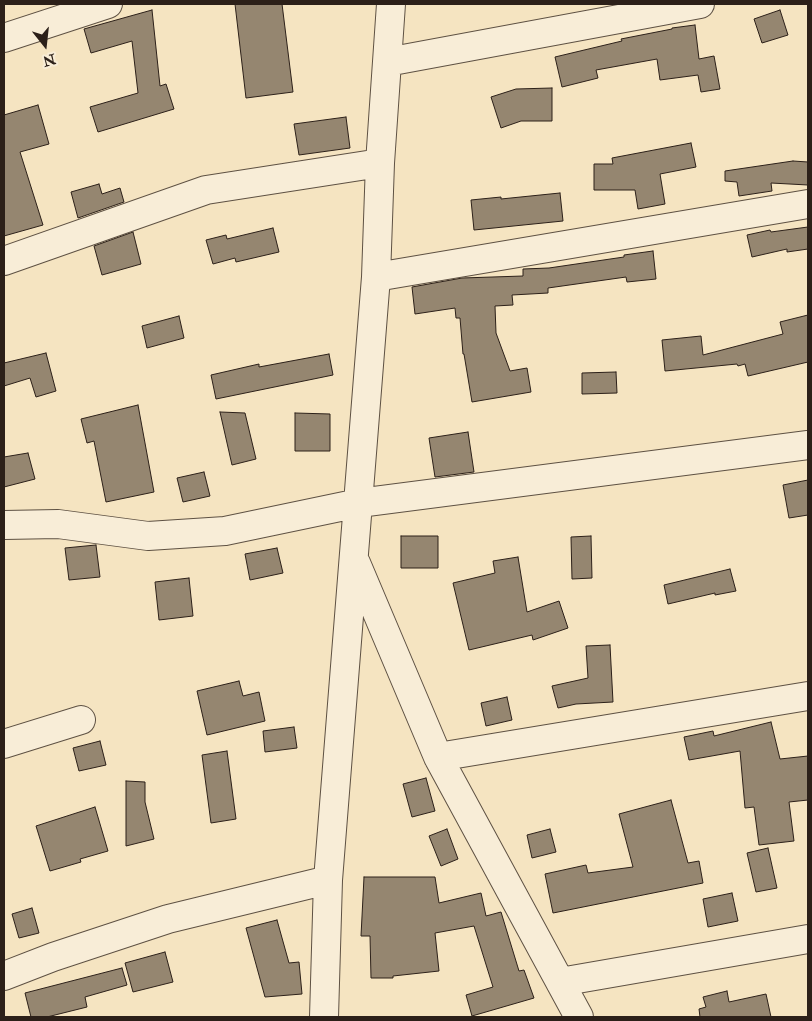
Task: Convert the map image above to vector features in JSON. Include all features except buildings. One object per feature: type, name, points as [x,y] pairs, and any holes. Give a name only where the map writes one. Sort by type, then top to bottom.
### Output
[{"type":"street","points":[[4,38],[108,4]]},
{"type":"street","points":[[324,1017],[328,880],[376,277],[380,163],[390,4]]},
{"type":"street","points":[[387,62],[700,4]]},
{"type":"street","points":[[4,262],[206,190],[380,163]]},
{"type":"street","points":[[376,277],[808,204]]},
{"type":"street","points":[[4,525],[58,524],[148,536],[225,531],[359,503],[808,445]]},
{"type":"street","points":[[354,559],[438,757],[579,1017]]},
{"type":"street","points":[[438,757],[808,696]]},
{"type":"street","points":[[4,744],[81,720]]},
{"type":"street","points":[[4,976],[53,957],[168,919],[328,880]]},
{"type":"street","points":[[560,982],[808,939]]}]
